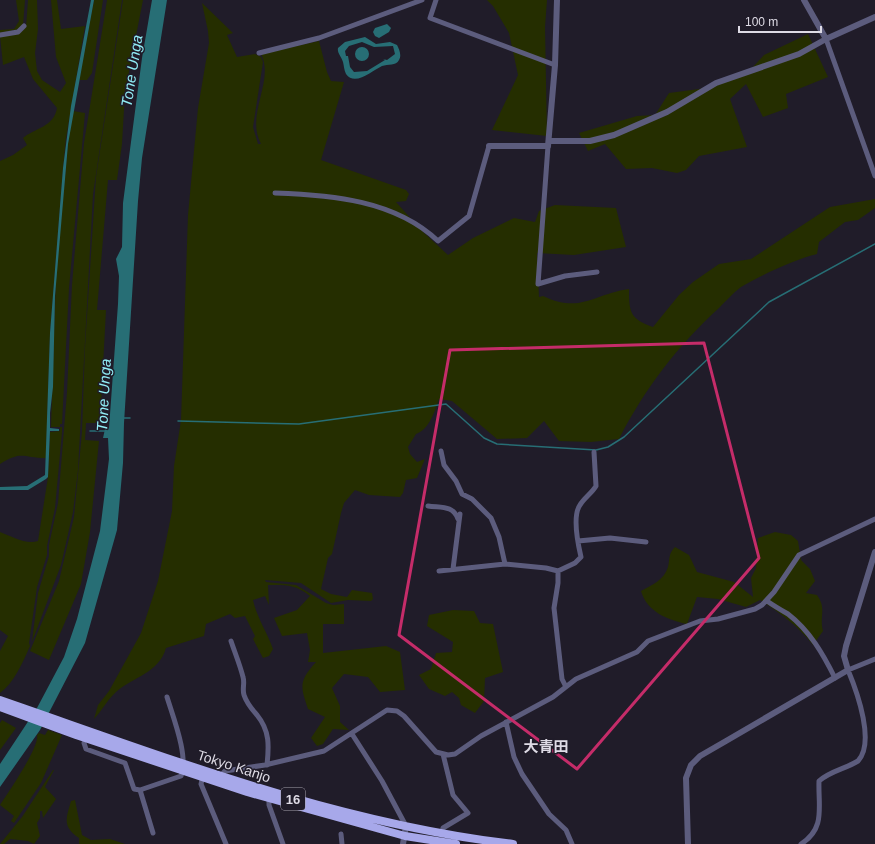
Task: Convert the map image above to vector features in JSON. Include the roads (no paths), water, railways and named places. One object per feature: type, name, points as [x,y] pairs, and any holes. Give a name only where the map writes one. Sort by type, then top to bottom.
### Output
[{"type":"highway","name":"Tokyo Kanjo","points":[[3,705],[78,732],[404,840],[456,844]]},
{"type":"highway","name":"Tokyo Kanjo","points":[[270,796],[406,826],[513,844]]},
{"type":"street","points":[[259,52],[319,38],[422,0]]},
{"type":"street","points":[[436,0],[430,18],[555,65]]},
{"type":"street","points":[[557,0],[555,65],[538,284],[565,276],[597,272]]},
{"type":"street","points":[[804,0],[826,39],[875,176]]},
{"type":"street","points":[[275,193],[337,197],[376,207],[413,222],[438,241],[469,216],[489,146],[590,141],[614,135],[666,112],[716,83],[780,62],[875,17]]},
{"type":"street","points":[[0,35],[18,32],[24,26]]},
{"type":"street","points":[[441,451],[444,465],[456,481],[462,494],[472,499],[491,518],[499,537],[505,564]]},
{"type":"street","points":[[439,571],[505,564],[546,568],[558,571],[579,560],[581,557],[576,515],[578,508],[596,486],[594,452]]},
{"type":"street","points":[[428,506],[451,508],[459,516],[454,569]]},
{"type":"street","points":[[219,779],[225,771],[268,765],[324,751],[352,734],[383,712],[392,710],[404,716],[431,748],[448,755],[461,751],[481,736],[553,697],[576,679],[637,652],[648,641],[700,621],[755,609],[767,601],[799,555],[875,519]]},
{"type":"street","points":[[578,541],[610,538],[646,542]]},
{"type":"street","points":[[871,737],[866,714],[848,670],[844,656],[875,552]]},
{"type":"street","points":[[558,571],[558,583],[554,608],[562,679],[566,687]]},
{"type":"street","points":[[767,601],[788,614],[800,625],[822,651],[835,678]]},
{"type":"street","points":[[231,642],[244,678],[243,692],[249,707],[267,731],[270,745],[268,765]]},
{"type":"street","points":[[688,844],[686,778],[691,765],[697,758],[848,670],[875,659]]},
{"type":"street","points":[[84,743],[86,749],[125,763],[134,789],[140,790],[181,776],[184,767],[167,696]]},
{"type":"street","points":[[506,722],[514,757],[522,774],[549,814],[566,830],[572,844]]},
{"type":"street","points":[[352,734],[382,781],[406,826],[404,840]]},
{"type":"street","points":[[801,844],[811,836],[818,826],[819,781],[830,774],[857,762],[862,758],[872,743]]},
{"type":"street","points":[[442,832],[443,828],[468,813],[453,795],[443,754]]},
{"type":"street","points":[[204,774],[201,784],[226,844]]},
{"type":"street","points":[[140,790],[153,833]]},
{"type":"street","points":[[270,796],[269,805],[283,844]]},
{"type":"street","points":[[341,834],[342,844]]},
{"type":"water","points":[[91,0],[94,0],[68,144],[55,296],[53,387],[50,428],[59,429],[59,431],[50,431],[48,477],[46,479],[28,490],[0,490],[0,487],[27,486],[45,475],[50,333],[63,168],[71,106]]},
{"type":"water","points":[[152,0],[167,0],[142,158],[124,423],[123,463],[117,530],[85,643],[40,730],[0,787],[0,764],[37,708],[64,657],[77,619],[100,531],[109,459],[108,438],[103,438],[105,429],[109,428],[118,304],[119,276],[116,259],[122,247],[123,203],[142,58]]},
{"type":"water","points":[[387,24],[391,28],[389,32],[379,38],[375,36],[373,32],[375,28]]},
{"type":"water","points":[[365,37],[376,44],[390,42],[397,45],[400,52],[400,58],[396,63],[382,66],[359,78],[350,78],[345,72],[338,50],[338,48],[345,42]],"holes":[[[362,42],[374,47],[393,46],[395,54],[387,60],[383,59],[385,60],[367,71],[354,72],[350,67],[348,56],[346,56],[345,51],[349,46]]]},
{"type":"water","points":[[362,47],[367,49],[369,54],[367,59],[362,61],[357,59],[355,54],[357,49]]},
{"type":"waterway","points":[[178,421],[299,424],[446,404],[484,438],[497,444],[596,450],[608,447],[624,437],[769,302],[875,244]]},
{"type":"waterway","points":[[124,418],[130,418]]},
{"type":"waterway","name":"Tone Unga","points":[[90,431],[106,431]]},
{"type":"district","name":"大青田","points":[[546,747]]}]
